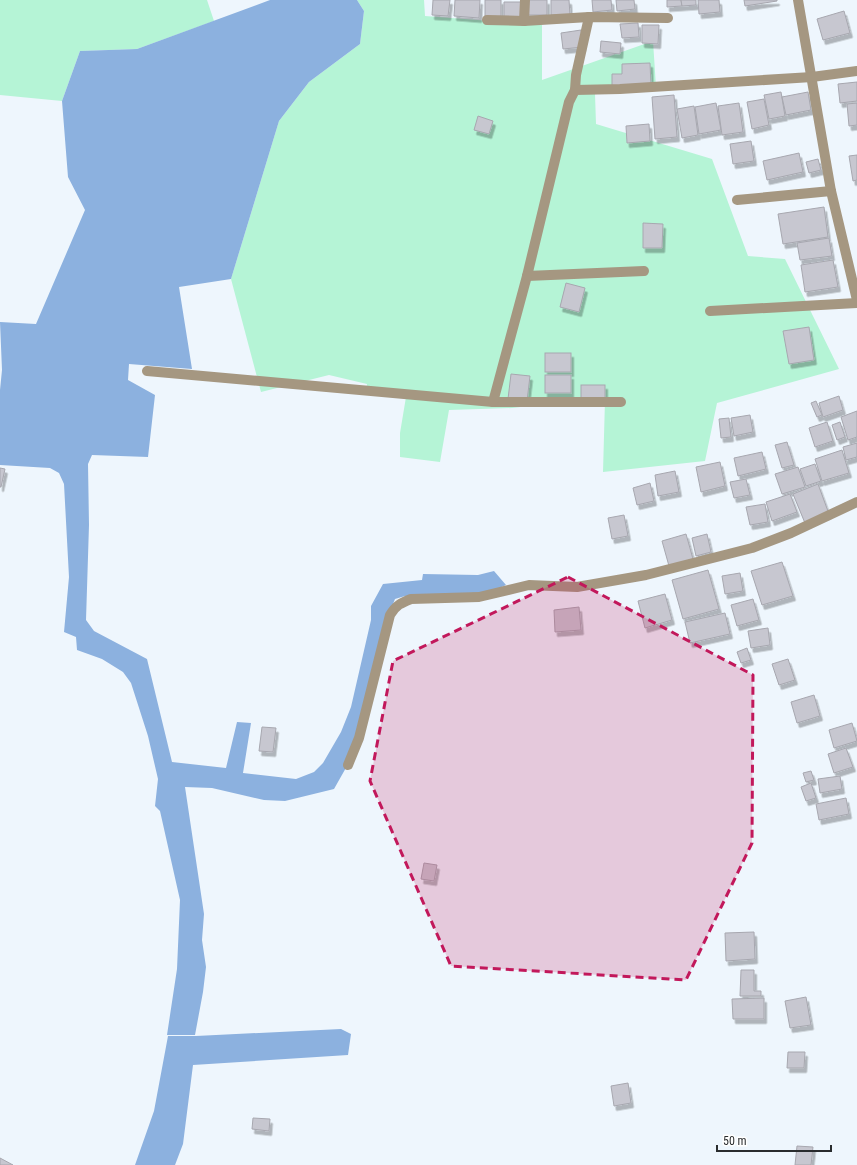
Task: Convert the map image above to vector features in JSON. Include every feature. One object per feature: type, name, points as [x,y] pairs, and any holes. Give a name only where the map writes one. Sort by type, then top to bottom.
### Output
[{"type":"street","points":[[524,21],[525,0]]},
{"type":"street","points":[[710,311],[857,301],[831,191],[798,0]]},
{"type":"street","points":[[493,402],[527,276],[569,102],[575,90],[576,75],[589,17]]},
{"type":"street","points":[[487,20],[524,21],[589,17],[668,18]]},
{"type":"street","points":[[575,90],[620,89],[812,77],[857,71]]},
{"type":"street","points":[[737,200],[831,191]]},
{"type":"street","points":[[527,276],[644,271]]},
{"type":"street","points":[[147,372],[493,402],[621,402]]},
{"type":"street","points":[[348,765],[358,738],[390,614],[400,603],[411,599],[479,597],[529,585],[577,587],[646,575],[752,548],[792,533],[857,502]]},
{"type":"highlighted area","points":[[568,577],[753,675],[752,843],[686,980],[451,966],[370,781],[393,661]]},
{"type":"green space","points":[[0,0],[207,0],[214,21],[137,49],[80,51],[62,101],[0,95]]},
{"type":"green space","points":[[357,0],[424,0],[425,16],[542,25],[542,80],[653,41],[656,87],[595,94],[596,124],[712,159],[748,256],[785,259],[839,369],[717,403],[705,461],[603,472],[605,400],[564,402],[512,408],[449,410],[440,462],[400,457],[400,433],[406,397],[366,392],[367,384],[329,375],[261,392],[231,279],[279,121],[309,82],[360,44],[364,11]]},
{"type":"water","points":[[270,0],[357,0],[364,11],[360,44],[309,82],[279,121],[231,279],[179,287],[192,369],[129,364],[128,380],[155,395],[148,457],[92,455],[88,464],[89,525],[86,620],[94,631],[147,659],[172,762],[226,768],[237,722],[251,723],[243,773],[296,779],[314,772],[323,763],[341,732],[351,707],[371,620],[371,606],[383,584],[422,580],[423,574],[478,575],[494,571],[506,585],[493,591],[447,596],[405,596],[395,599],[347,766],[334,789],[285,801],[264,800],[212,788],[185,787],[204,914],[202,940],[206,967],[195,1035],[167,1035],[177,969],[180,900],[160,811],[155,806],[158,779],[148,736],[131,683],[123,672],[102,659],[77,650],[76,637],[64,632],[69,577],[64,484],[59,473],[50,468],[0,465],[0,390],[2,370],[0,322],[36,324],[85,210],[68,177],[62,101],[80,51],[137,49]]},
{"type":"water","points":[[341,1029],[351,1034],[348,1055],[193,1065],[183,1144],[175,1165],[135,1165],[154,1111],[168,1036]]},
{"type":"building","points":[[433,0],[450,0],[448,16],[432,15]]},
{"type":"building","points":[[455,0],[480,0],[479,18],[454,16]]},
{"type":"building","points":[[485,0],[501,0],[501,17],[485,17]]},
{"type":"building","points":[[527,0],[547,0],[547,15],[527,15]]},
{"type":"building","points":[[551,0],[569,0],[570,15],[551,15]]},
{"type":"building","points":[[592,0],[611,0],[612,10],[593,12]]},
{"type":"building","points":[[616,0],[634,0],[635,9],[617,11]]},
{"type":"building","points":[[667,0],[681,0],[682,6],[667,7]]},
{"type":"building","points":[[681,0],[696,0],[696,5],[682,6]]},
{"type":"building","points":[[698,0],[719,0],[720,12],[699,14]]},
{"type":"building","points":[[744,0],[777,0],[777,1],[745,6]]},
{"type":"building","points":[[504,2],[523,2],[523,18],[504,17]]},
{"type":"building","points":[[844,11],[850,33],[823,40],[817,19]]},
{"type":"building","points":[[638,23],[639,37],[622,38],[620,24]]},
{"type":"building","points":[[642,25],[659,25],[658,44],[642,43]]},
{"type":"building","points":[[581,30],[583,47],[563,49],[561,33]]},
{"type":"building","points":[[601,41],[621,43],[620,54],[600,52]]},
{"type":"building","points":[[650,63],[651,85],[612,87],[612,74],[622,74],[622,64]]},
{"type":"building","points":[[857,82],[857,101],[840,103],[838,84]]},
{"type":"building","points":[[781,92],[785,116],[769,119],[764,95]]},
{"type":"building","points":[[808,92],[811,110],[786,115],[782,97]]},
{"type":"building","points":[[674,95],[677,137],[655,139],[652,97]]},
{"type":"building","points":[[764,99],[769,125],[752,129],[747,102]]},
{"type":"building","points":[[716,103],[721,130],[699,134],[695,107]]},
{"type":"building","points":[[739,103],[743,132],[722,135],[718,106]]},
{"type":"building","points":[[857,103],[857,125],[849,126],[847,104]]},
{"type":"building","points":[[694,106],[698,135],[682,138],[677,109]]},
{"type":"building","points":[[478,116],[493,121],[489,134],[474,130]]},
{"type":"building","points":[[649,124],[650,141],[627,143],[626,126]]},
{"type":"building","points":[[751,141],[754,161],[733,164],[730,144]]},
{"type":"building","points":[[799,153],[803,172],[767,180],[763,161]]},
{"type":"building","points":[[857,155],[857,180],[853,181],[849,156]]},
{"type":"building","points":[[818,159],[821,170],[809,173],[806,162]]},
{"type":"building","points":[[824,207],[828,237],[783,244],[778,214]]},
{"type":"building","points":[[643,223],[663,224],[662,248],[643,248]]},
{"type":"building","points":[[829,238],[832,256],[800,260],[797,243]]},
{"type":"building","points":[[833,260],[838,287],[805,292],[801,265]]},
{"type":"building","points":[[566,283],[585,288],[579,312],[560,307]]},
{"type":"building","points":[[809,327],[814,360],[789,364],[783,331]]},
{"type":"building","points":[[545,353],[571,353],[571,372],[545,372]]},
{"type":"building","points":[[511,374],[530,376],[527,401],[508,399]]},
{"type":"building","points":[[545,375],[571,375],[571,393],[545,393]]},
{"type":"building","points":[[581,385],[605,385],[605,398],[581,398]]},
{"type":"building","points":[[839,396],[843,410],[823,417],[819,403]]},
{"type":"building","points":[[816,401],[822,415],[817,417],[811,403]]},
{"type":"building","points":[[857,411],[857,437],[848,440],[841,417]]},
{"type":"building","points":[[750,415],[753,432],[734,436],[731,418]]},
{"type":"building","points":[[729,418],[731,437],[721,438],[719,419]]},
{"type":"building","points":[[827,422],[833,441],[815,447],[809,428]]},
{"type":"building","points":[[840,422],[845,437],[837,440],[832,425]]},
{"type":"building","points":[[787,442],[794,465],[782,468],[775,445]]},
{"type":"building","points":[[857,443],[857,457],[846,460],[843,447]]},
{"type":"building","points":[[842,450],[849,473],[822,481],[815,459]]},
{"type":"building","points":[[762,452],[766,469],[738,476],[734,458]]},
{"type":"building","points":[[720,462],[725,486],[701,492],[696,467]]},
{"type":"building","points":[[815,464],[821,481],[806,486],[800,469]]},
{"type":"building","points":[[798,467],[805,487],[782,494],[775,474]]},
{"type":"building","points":[[0,468],[5,469],[1,487],[0,487]]},
{"type":"building","points":[[675,471],[679,492],[658,496],[655,475]]},
{"type":"building","points":[[746,479],[750,495],[734,498],[730,482]]},
{"type":"building","points":[[650,483],[654,501],[637,505],[633,488]]},
{"type":"building","points":[[818,484],[829,514],[805,523],[793,494]]},
{"type":"building","points":[[790,494],[797,512],[772,521],[766,502]]},
{"type":"building","points":[[765,504],[768,522],[750,525],[746,507]]},
{"type":"building","points":[[624,515],[628,536],[612,539],[608,518]]},
{"type":"building","points":[[686,534],[693,559],[669,566],[662,541]]},
{"type":"building","points":[[707,534],[711,552],[696,556],[692,538]]},
{"type":"building","points":[[782,562],[793,596],[762,605],[751,571]]},
{"type":"building","points":[[708,570],[719,609],[683,619],[672,580]]},
{"type":"building","points":[[740,573],[743,591],[725,594],[722,576]]},
{"type":"building","points":[[665,594],[672,620],[645,628],[638,601]]},
{"type":"building","points":[[753,599],[759,620],[737,626],[731,605]]},
{"type":"building","points":[[579,607],[581,630],[555,632],[554,610]]},
{"type":"building","points":[[725,613],[730,634],[690,643],[685,622]]},
{"type":"building","points":[[768,628],[770,645],[751,648],[748,631]]},
{"type":"building","points":[[747,648],[751,660],[741,663],[737,652]]},
{"type":"building","points":[[788,659],[795,680],[779,685],[772,664]]},
{"type":"building","points":[[814,695],[820,716],[797,723],[791,702]]},
{"type":"building","points":[[852,723],[857,741],[834,748],[829,730]]},
{"type":"building","points":[[262,727],[276,728],[273,752],[259,751]]},
{"type":"building","points":[[846,748],[853,767],[834,773],[828,754]]},
{"type":"building","points":[[811,771],[814,780],[806,782],[803,773]]},
{"type":"building","points":[[840,776],[842,789],[820,793],[818,779]]},
{"type":"building","points":[[811,783],[816,798],[806,801],[801,787]]},
{"type":"building","points":[[846,798],[849,814],[819,820],[816,804]]},
{"type":"building","points":[[424,863],[437,865],[434,881],[421,879]]},
{"type":"building","points":[[754,932],[755,959],[726,961],[725,933]]},
{"type":"building","points":[[741,970],[754,970],[754,991],[761,991],[761,996],[740,996]]},
{"type":"building","points":[[806,997],[811,1025],[790,1028],[785,1001]]},
{"type":"building","points":[[764,998],[764,1019],[733,1019],[732,999]]},
{"type":"building","points":[[788,1052],[805,1052],[804,1068],[787,1068]]},
{"type":"building","points":[[628,1083],[631,1103],[614,1106],[611,1086]]},
{"type":"building","points":[[253,1118],[270,1119],[269,1131],[252,1129]]},
{"type":"building","points":[[797,1146],[813,1147],[811,1165],[795,1165]]},
{"type":"building","points":[[0,1158],[13,1165],[0,1165]]}]
